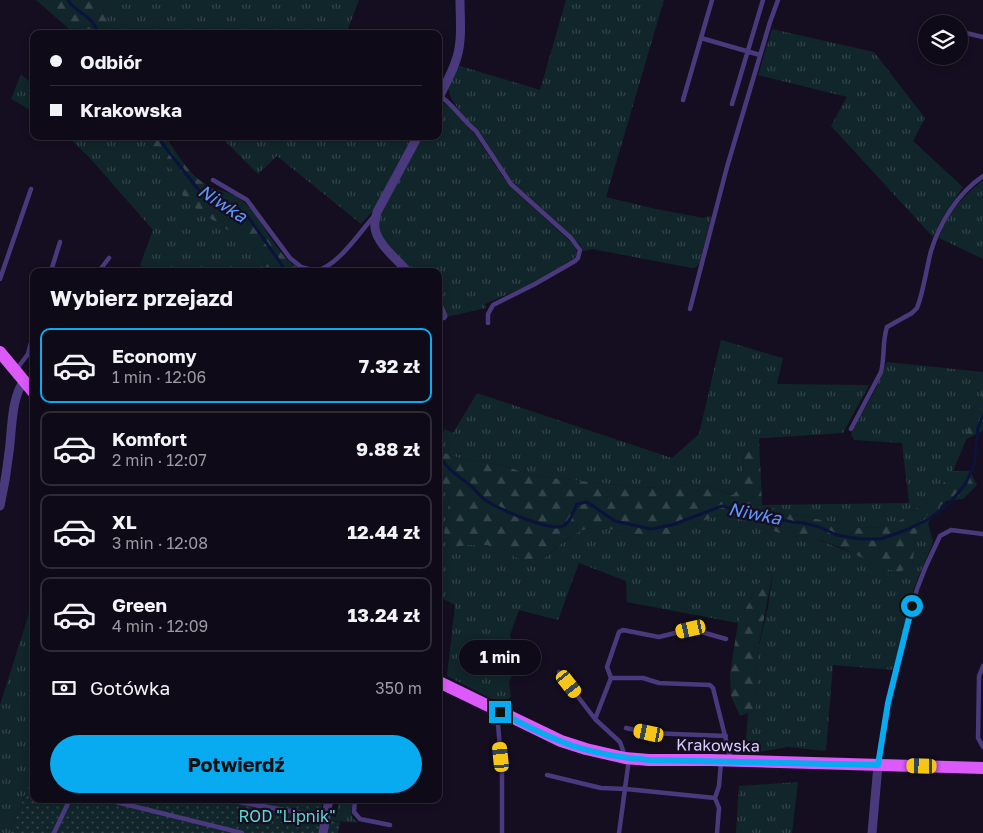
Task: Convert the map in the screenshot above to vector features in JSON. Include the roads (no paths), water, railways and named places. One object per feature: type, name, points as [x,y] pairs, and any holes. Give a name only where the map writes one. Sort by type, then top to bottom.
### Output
[{"type":"main road","points":[[0,352],[30,388]]},
{"type":"main road","name":"Krakowska","points":[[442,683],[545,735],[574,746],[627,758],[983,768]]},
{"type":"street","points":[[442,91],[459,52],[460,0]]},
{"type":"street","points":[[405,268],[378,236],[375,228],[377,212],[416,140]]},
{"type":"street","points":[[0,506],[15,404],[19,387],[24,381]]},
{"type":"street","points":[[872,833],[878,765]]},
{"type":"street","points":[[324,829],[328,803]]},
{"type":"lane","points":[[683,100],[712,0]]},
{"type":"lane","points":[[732,104],[763,0]]},
{"type":"lane","points":[[690,309],[727,167],[778,0]]},
{"type":"lane","points":[[968,33],[983,36]]},
{"type":"lane","points":[[701,38],[760,55]]},
{"type":"lane","points":[[442,98],[448,101],[482,140],[511,184],[571,238],[580,250],[578,258],[574,261],[535,284],[493,305],[488,314],[488,323]]},
{"type":"lane","points":[[851,429],[881,372],[884,363],[887,327],[912,313],[917,308],[932,250],[945,218],[954,204],[974,182],[983,176]]},
{"type":"lane","points":[[213,180],[247,200],[290,258],[305,268]]},
{"type":"lane","points":[[0,279],[31,189]]},
{"type":"lane","points":[[326,268],[339,257],[377,212]]},
{"type":"lane","points":[[52,268],[60,242]]},
{"type":"lane","points":[[101,268],[109,258]]},
{"type":"lane","points":[[15,371],[30,354]]},
{"type":"lane","points":[[878,765],[888,703],[917,589],[926,566],[940,536],[951,530],[983,534]]},
{"type":"lane","points":[[595,719],[611,678],[607,667],[619,632],[623,630],[660,637],[691,629],[726,639]]},
{"type":"lane","points":[[983,666],[979,676],[978,738],[983,747]]},
{"type":"lane","points":[[559,672],[595,719],[620,742],[627,758],[626,789],[619,833]]},
{"type":"lane","points":[[611,678],[644,678],[659,683],[710,685],[713,688],[726,736],[726,761],[715,798],[719,808],[717,833]]},
{"type":"lane","points":[[500,712],[498,724],[502,773],[502,833]]},
{"type":"lane","points":[[626,728],[649,733],[726,736]]},
{"type":"lane","points":[[547,775],[586,786],[715,798]]},
{"type":"lane","points":[[54,833],[68,803]]},
{"type":"lane","points":[[120,803],[242,833]]},
{"type":"lane","points":[[245,803],[313,815],[324,829]]},
{"type":"lane","points":[[355,803],[354,812],[360,819],[390,825]]},
{"type":"waterway","name":"Niwka","points":[[68,0],[76,9],[89,18],[97,30]]},
{"type":"waterway","name":"Niwka","points":[[161,140],[205,196],[237,208],[249,218],[284,268]]},
{"type":"waterway","name":"Niwka","points":[[442,461],[482,498],[513,514],[548,526],[563,526],[570,520],[577,504],[587,502],[615,521],[651,529],[672,525],[722,506],[804,523],[837,535],[860,539],[881,539],[929,519],[950,503],[966,483],[974,464],[978,428],[983,415]]},
{"type":"park label","name":"ROD \"Lipnik\"","points":[[287,816]]}]
